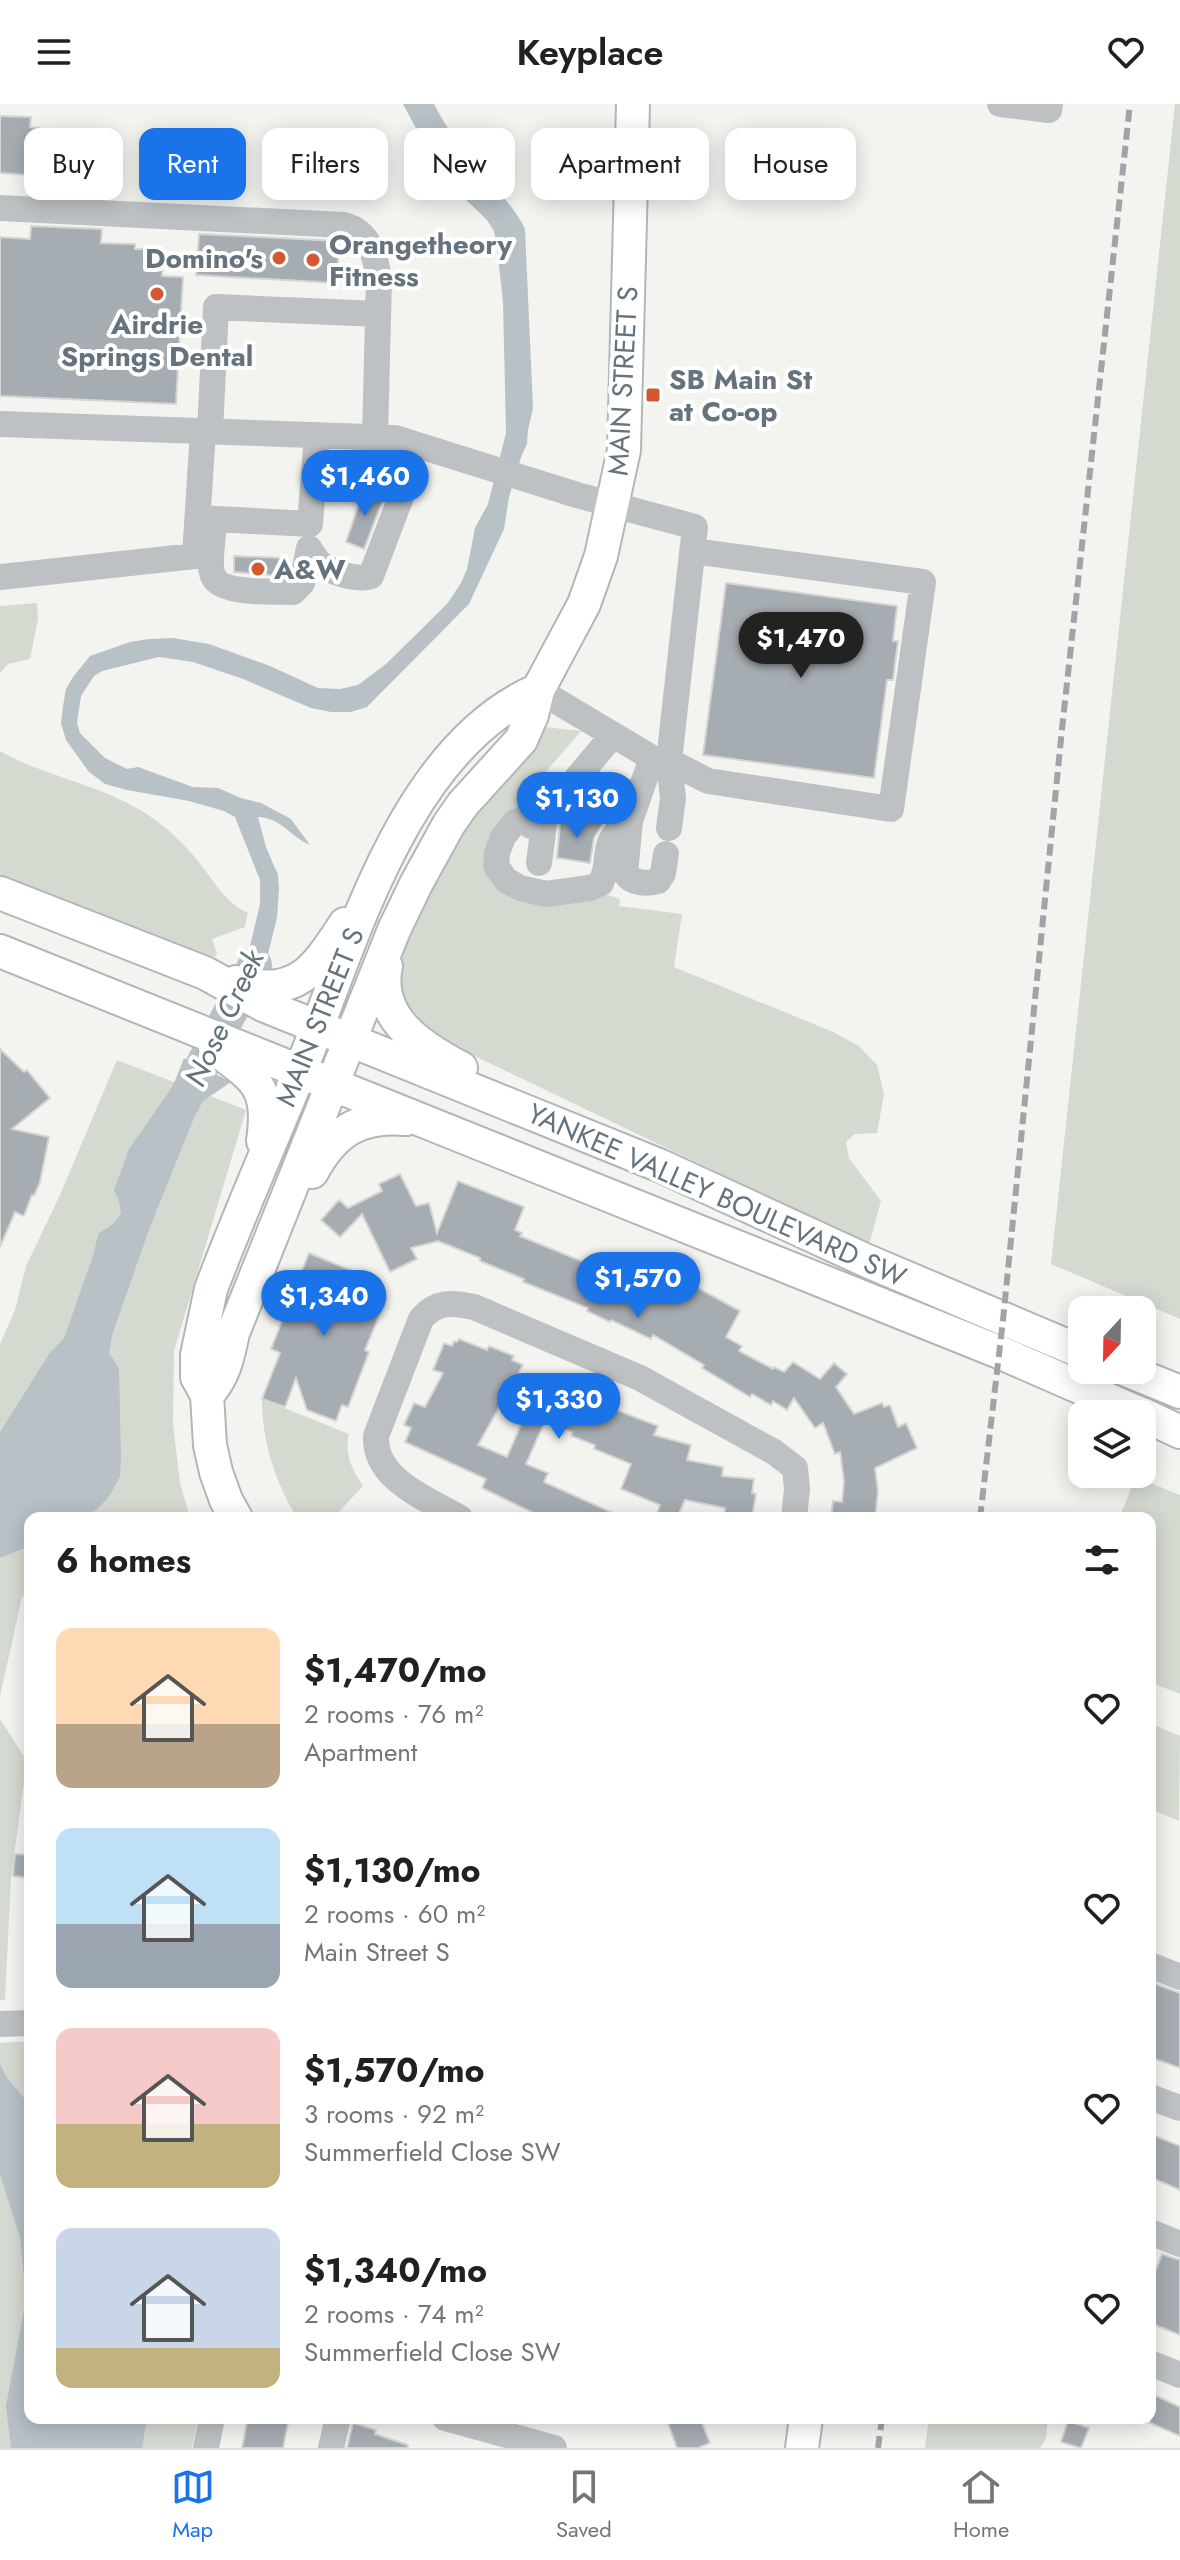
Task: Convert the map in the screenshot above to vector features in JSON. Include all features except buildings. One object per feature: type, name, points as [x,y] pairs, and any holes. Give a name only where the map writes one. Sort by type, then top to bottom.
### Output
[{"type":"main road","name":"MAIN STREET S","points":[[207,1395],[218,1384],[225,1368],[233,1333],[394,930],[449,824],[521,740],[538,690],[584,604],[601,556],[624,450],[633,104]]},
{"type":"main road","name":"MAIN STREET S","points":[[233,1512],[216,1472],[210,1445],[207,1395],[197,1377],[197,1355],[211,1289],[377,874],[413,808],[466,741],[515,700],[538,690]]},
{"type":"main road","points":[[0,893],[205,973],[242,984],[269,987],[293,983],[313,968],[377,874]]},
{"type":"main road","points":[[394,930],[385,973],[385,991],[393,1016],[411,1037],[476,1076],[661,1166]]},
{"type":"main road","points":[[0,951],[184,1025],[236,1064],[260,1089],[267,1112],[259,1168]]},
{"type":"main road","name":"YANKEE VALLEY BOULEVARD SW","points":[[205,973],[263,1005],[661,1166],[865,1260],[1068,1346]]},
{"type":"main road","name":"YANKEE VALLEY BOULEVARD SW","points":[[184,1025],[999,1352],[1110,1400]]},
{"type":"main road","points":[[257,1274],[316,1166],[337,1138],[352,1126],[374,1119],[417,1120]]},
{"type":"main road","points":[[1156,1382],[1180,1392]]},
{"type":"main road","name":"YANKEE VALLEY BOULEVARD SW","points":[[1156,1421],[1180,1432]]},
{"type":"main road","points":[[802,2448],[805,2424]]},
{"type":"street","points":[[1000,104],[1049,110],[1050,104]]},
{"type":"street","points":[[0,208],[355,228],[362,233],[375,259],[379,279],[375,437]]},
{"type":"street","points":[[373,476],[390,480],[397,486],[401,497],[375,571],[365,578],[325,567],[318,563],[309,548],[302,583],[293,592],[231,589],[217,582],[212,575],[206,519],[207,432],[216,307],[378,314]]},
{"type":"street","points":[[0,424],[395,438],[560,490],[695,527],[660,759],[639,794],[630,821],[625,873],[629,878],[650,883],[658,881],[663,873],[673,798],[660,759]]},
{"type":"street","points":[[206,519],[310,524],[317,436]]},
{"type":"street","points":[[0,577],[195,556],[206,519]]},
{"type":"street","points":[[538,690],[613,735],[708,781],[891,809],[923,582],[693,551]]},
{"type":"street","points":[[539,863],[545,816],[613,735]]},
{"type":"street","points":[[570,786],[639,794]]},
{"type":"street","points":[[545,816],[515,822],[503,837],[496,866],[506,880],[533,892],[546,894],[590,888],[601,883],[610,839],[630,821]]},
{"type":"street","points":[[450,1512],[392,1477],[382,1466],[375,1450],[376,1436],[421,1319],[429,1309],[442,1303],[474,1307],[595,1357],[640,1378],[774,1452],[795,1468],[794,1512]]},
{"type":"street","points":[[1156,1967],[1180,1977]]},
{"type":"street","points":[[0,2024],[24,2023]]},
{"type":"street","points":[[1156,2099],[1180,2108]]},
{"type":"street","points":[[1156,2234],[1180,2244]]},
{"type":"street","points":[[1156,2365],[1180,2375]]},
{"type":"street","points":[[206,2448],[211,2424]]},
{"type":"street","points":[[331,2448],[337,2424]]},
{"type":"street","points":[[467,2424],[554,2448]]},
{"type":"shaded area","points":[[403,104],[434,104],[448,128],[416,128]]},
{"type":"shaded area","points":[[1175,104],[1180,104],[1180,1319],[1156,1309],[1156,1296],[1126,1296],[1051,1264]]},
{"type":"shaded area","points":[[466,200],[506,200],[525,229],[533,408],[527,444],[509,497],[504,529],[469,604],[367,707],[351,712],[311,708],[193,662],[159,657],[102,671],[94,676],[81,696],[77,723],[80,733],[105,758],[127,769],[138,767],[193,787],[218,788],[261,803],[291,819],[310,845],[273,820],[258,817],[278,875],[277,918],[264,970],[245,967],[260,904],[260,880],[235,817],[189,801],[105,784],[89,772],[66,740],[61,723],[66,689],[90,656],[130,642],[173,638],[209,644],[270,666],[318,688],[340,689],[358,685],[386,664],[447,604],[467,569],[475,528],[488,504],[506,433],[503,302],[494,231]]},
{"type":"shaded area","points":[[37,603],[38,619],[30,659],[8,664],[0,673],[0,606]]},
{"type":"shaded area","points":[[545,727],[581,731],[526,795],[537,806],[491,874],[602,893],[620,899],[619,906],[682,914],[674,967],[831,1031],[859,1046],[877,1065],[884,1094],[877,1133],[855,1134],[846,1142],[849,1158],[881,1201],[869,1245],[458,1048],[419,1022],[409,1011],[396,980],[408,934],[453,841]]},
{"type":"shaded area","points":[[0,751],[120,799],[158,822],[186,848],[228,899],[248,913],[245,927],[212,939],[217,953],[215,957],[152,936],[0,875]]},
{"type":"shaded area","points":[[184,1058],[231,1082],[200,1103],[150,1227],[112,1335],[109,1353],[119,1368],[120,1476],[108,1498],[92,1512],[24,1512],[24,1548],[0,1558],[0,1432],[49,1354],[64,1338],[98,1234],[121,1214],[114,1190],[129,1149],[173,1086]]},
{"type":"shaded area","points":[[117,1060],[246,1110],[174,1351],[173,1423],[180,1483],[188,1512],[24,1512],[24,1596],[0,1696],[0,1344],[15,1310],[26,1266],[60,1195]]},
{"type":"shaded area","points":[[262,1399],[349,1434],[350,1462],[363,1486],[339,1512],[294,1512],[271,1461],[264,1431]]},
{"type":"shaded area","points":[[1156,1485],[1180,1495],[1180,1694],[1156,1684],[1156,1512],[1121,1512],[1131,1488],[1156,1488]]},
{"type":"shaded area","points":[[0,1719],[24,1756],[24,1783],[11,1877],[5,2000],[0,2000]]},
{"type":"shaded area","points":[[1156,1726],[1180,1736],[1179,1821],[1156,1811]]},
{"type":"shaded area","points":[[24,2041],[24,2424],[197,2424],[192,2448],[0,2448],[0,2043]]},
{"type":"shaded area","points":[[0,2064],[24,2098],[24,2278],[20,2237],[0,2175]]},
{"type":"shaded area","points":[[24,2310],[24,2424],[146,2424],[142,2448],[11,2448],[6,2406]]},
{"type":"shaded area","points":[[928,2424],[1047,2424],[1046,2438],[1040,2448],[925,2448]]},
{"type":"waterway","name":"Nose Creek","points":[[181,1106],[255,965]]},
{"type":"railway","points":[[981,1512],[1130,104]]},
{"type":"railway","points":[[878,2448],[881,2424]]},
{"type":"place","name":"Domino's","points":[[279,258]]},
{"type":"place","name":"Orangetheory Fitness","points":[[313,260]]},
{"type":"place","name":"Airdrie Springs Dental","points":[[157,294]]},
{"type":"place","name":"SB Main St at Co-op","points":[[653,395]]},
{"type":"place","name":"A&W","points":[[258,569]]}]
